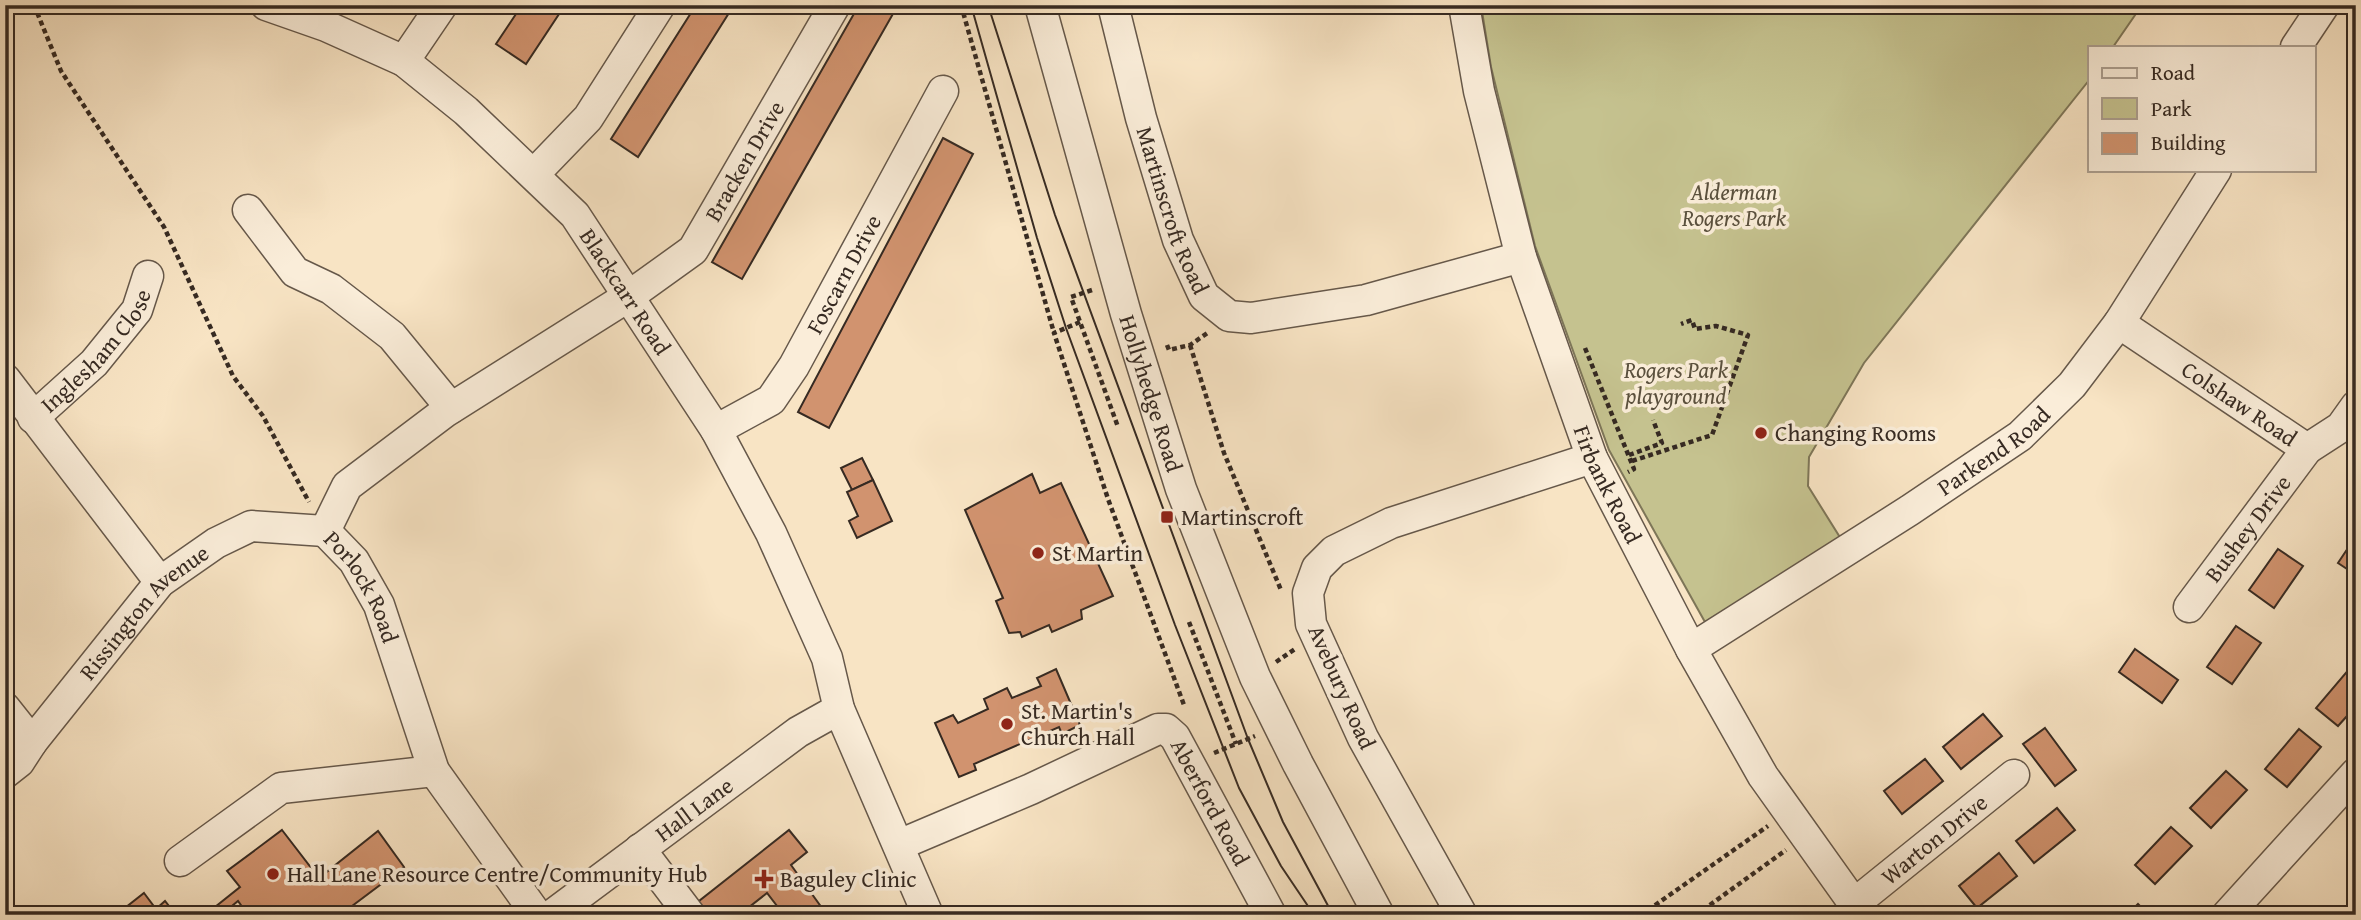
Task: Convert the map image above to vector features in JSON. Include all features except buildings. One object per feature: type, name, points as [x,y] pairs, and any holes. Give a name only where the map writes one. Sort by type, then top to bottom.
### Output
[{"type":"street","points":[[404,61],[442,5]]},
{"type":"street","points":[[535,173],[587,118],[660,5]]},
{"type":"street","name":"Bracken Drive","points":[[629,296],[693,250],[835,5]]},
{"type":"street","name":"Hollyhedge Road","points":[[1040,5],[1103,235],[1176,474],[1255,677],[1379,915]]},
{"type":"street","name":"Martinscroft Road","points":[[1113,5],[1141,118],[1178,240],[1203,296],[1229,316],[1251,318],[1366,300],[1448,280],[1521,257]]},
{"type":"street","name":"Firbank Road","points":[[1464,5],[1479,91],[1521,257],[1598,469],[1691,649],[1763,776],[1858,909]]},
{"type":"street","points":[[2297,46],[2324,5]]},
{"type":"street","name":"Blackcarr Road","points":[[282,8],[404,61],[535,173],[575,215],[716,430],[771,533],[827,658],[839,709],[928,915]]},
{"type":"street","name":"Foscarn Drive","points":[[716,430],[771,400],[794,366],[943,91]]},
{"type":"street","name":"Parkend Road","points":[[1691,649],[1910,510],[2020,436],[2072,385],[2119,323],[2215,172]]},
{"type":"street","points":[[248,209],[295,272],[331,289],[392,336],[451,408]]},
{"type":"street","name":"Inglesham Close","points":[[33,418],[94,363],[137,310],[148,276]]},
{"type":"street","name":"Porlock Road","points":[[537,915],[434,771],[379,605],[354,561],[325,531],[347,486],[451,408],[629,296]]},
{"type":"street","name":"Colshaw Road","points":[[2119,323],[2307,449],[2341,427],[2356,406]]},
{"type":"street","name":"Inglesham Close","points":[[5,379],[160,582]]},
{"type":"street","name":"Bushey Drive","points":[[2189,607],[2307,449]]},
{"type":"street","name":"Avebury Road","points":[[1462,915],[1363,738],[1315,635],[1311,624],[1308,593],[1317,568],[1334,551],[1391,523],[1598,469]]},
{"type":"street","name":"Rissington Avenue","points":[[5,773],[19,762],[32,741],[160,582],[216,543],[251,526],[325,531]]},
{"type":"street","points":[[5,708],[32,741]]},
{"type":"street","name":"Hall Lane","points":[[552,915],[798,732],[839,709]]},
{"type":"street","name":"Aberford Road","points":[[899,845],[1031,789],[1158,729],[1172,717]]},
{"type":"street","name":"Aberford Road","points":[[1172,717],[1175,737],[1271,915]]},
{"type":"street","points":[[180,861],[281,788],[434,771]]},
{"type":"street","points":[[2227,915],[2356,773]]},
{"type":"street","name":"Warton Drive","points":[[1858,909],[2014,775]]},
{"type":"street","points":[[640,849],[690,915]]},
{"type":"path","points":[[34,5],[61,71],[164,227],[233,376],[263,416],[325,531]]},
{"type":"path","points":[[961,5],[1054,333],[1108,499],[1172,717]]},
{"type":"path","points":[[1165,339],[1169,350],[1190,345],[1229,316]]},
{"type":"path","points":[[1631,461],[1712,435],[1748,335],[1716,326],[1695,329],[1692,320],[1681,324]]},
{"type":"path","points":[[1054,333],[1080,322],[1118,427]]},
{"type":"path","points":[[1580,337],[1634,469],[1598,469]]},
{"type":"path","points":[[1190,345],[1224,453],[1282,594]]},
{"type":"path","points":[[1629,455],[1662,443],[1653,420]]},
{"type":"path","points":[[1189,622],[1236,744]]},
{"type":"path","points":[[1255,677],[1315,635]]},
{"type":"path","points":[[1641,915],[1789,812]]},
{"type":"path","points":[[1696,915],[1806,836]]},
{"type":"green space","name":"Alderman Rogers Park","points":[[1481,5],[2142,5],[2114,46],[2088,46],[2088,82],[1864,363],[1809,457],[1808,486],[1841,539],[1705,622],[1609,450],[1535,246],[1491,67]]},
{"type":"tram line","points":[[971,5],[1037,238],[1066,328],[1175,625],[1239,788],[1281,866],[1314,915]]},
{"type":"tram line","points":[[988,5],[1055,215],[1248,739],[1283,822],[1333,915]]},
{"type":"place","name":"Changing Rooms","points":[[1761,433]]},
{"type":"place","name":"Martinscroft","points":[[1167,517]]},
{"type":"place","name":"St Martin","points":[[1038,553]]},
{"type":"place","name":"St. Martin's Church Hall","points":[[1007,724]]},
{"type":"place","name":"Hall Lane Resource Centre/Community Hub","points":[[273,874]]},
{"type":"place","name":"Baguley Clinic","points":[[764,879]]},
{"type":"park label","name":"Rogers Park playground","points":[[1676,383]]}]
